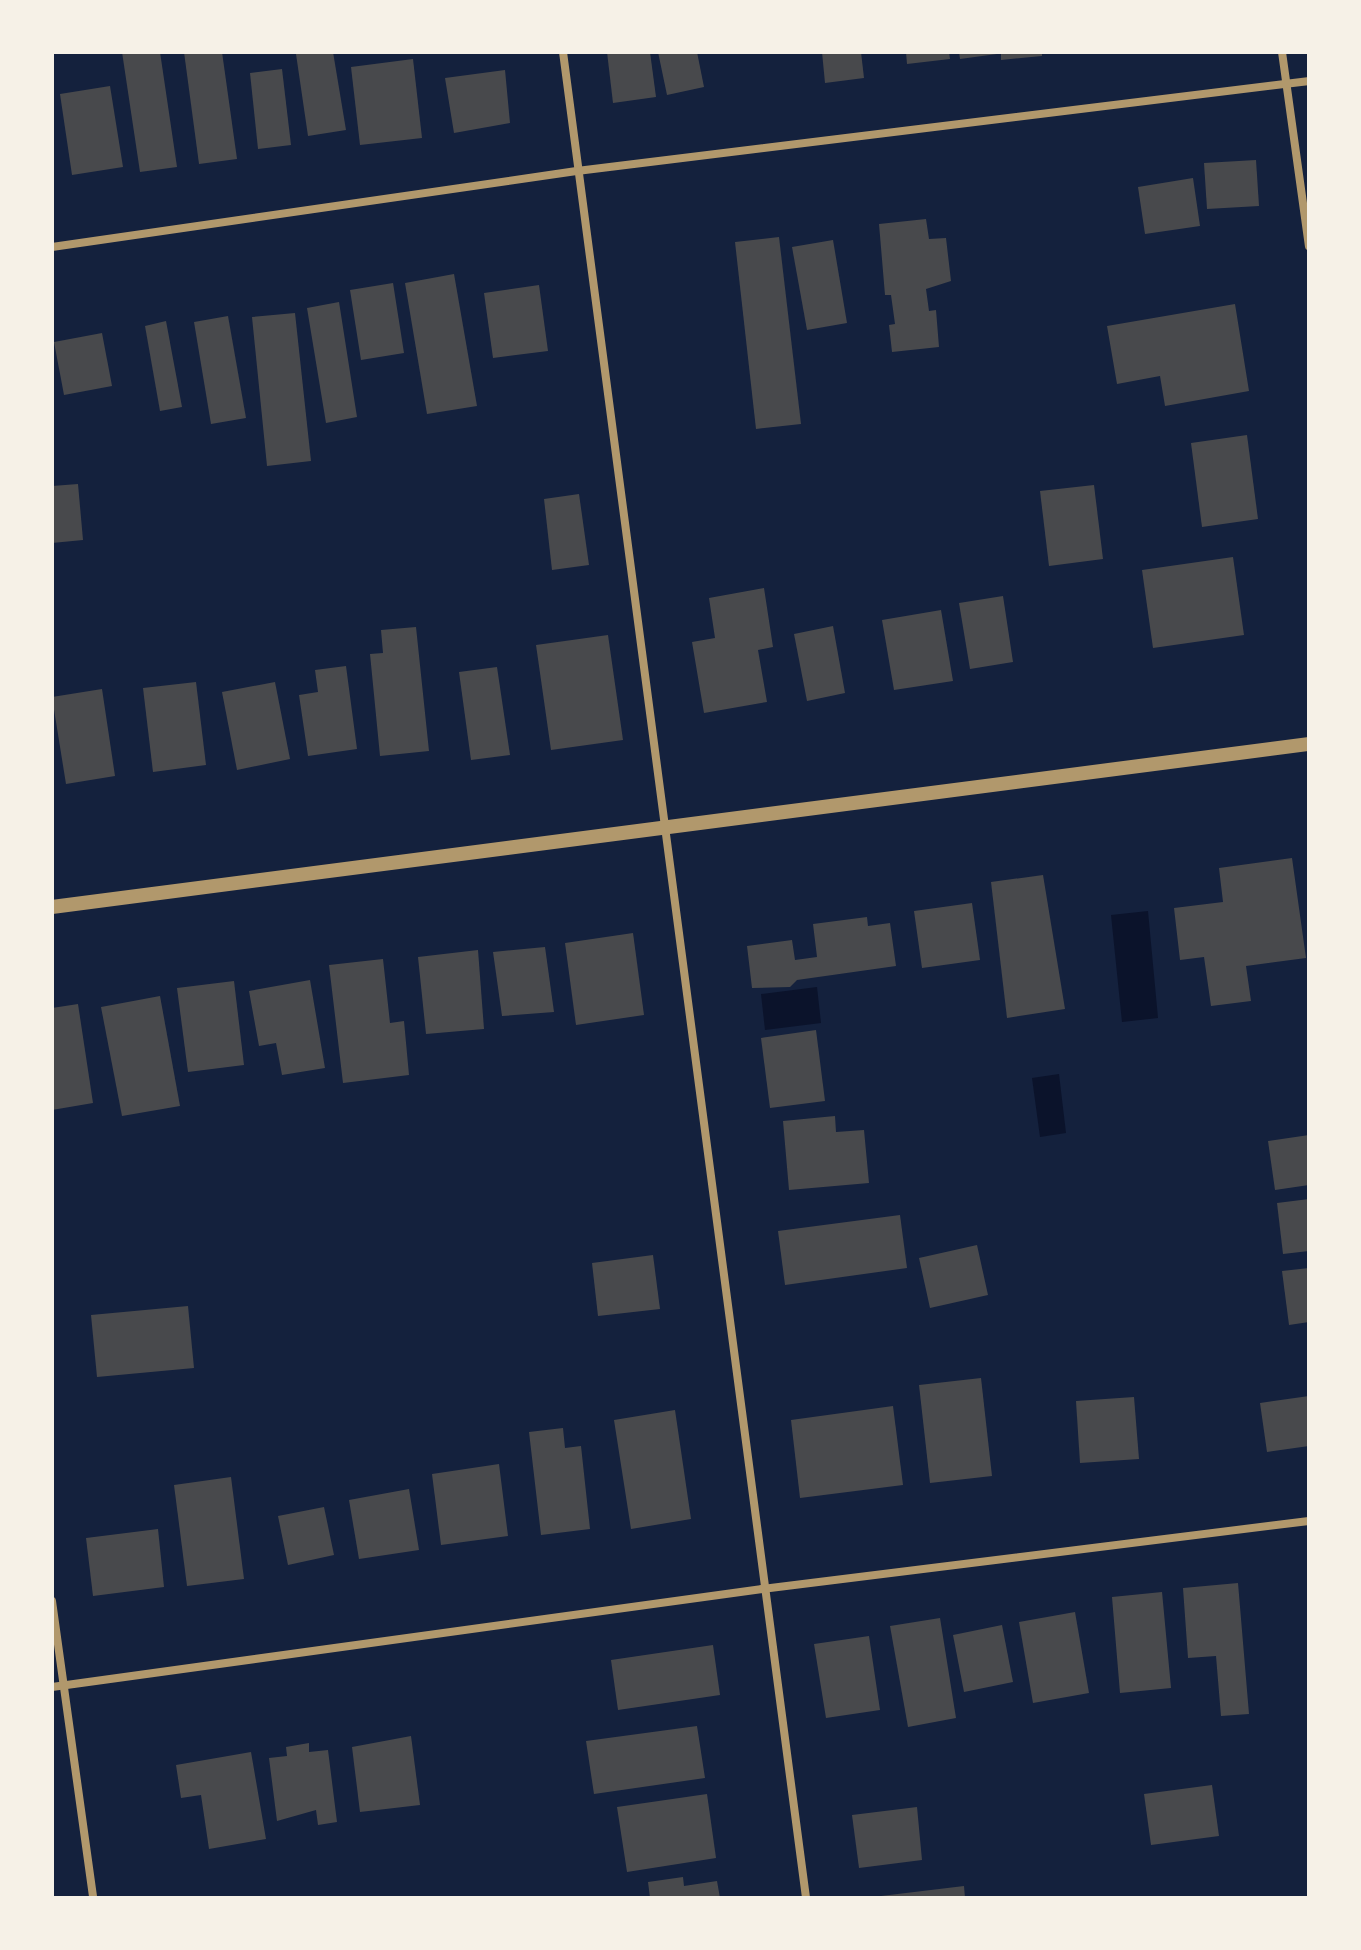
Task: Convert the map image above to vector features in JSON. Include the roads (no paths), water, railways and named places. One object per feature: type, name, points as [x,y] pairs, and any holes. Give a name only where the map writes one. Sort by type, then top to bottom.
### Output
[{"type":"street","points":[[563,52],[666,827],[762,1589],[806,1898]]},
{"type":"street","points":[[1282,52],[1309,246]]},
{"type":"street","points":[[52,247],[577,171],[1309,81]]},
{"type":"street","points":[[52,907],[1309,744]]},
{"type":"street","points":[[52,1687],[762,1589],[1309,1521]]},
{"type":"street","points":[[52,1601],[93,1898]]},
{"type":"water","points":[[1148,911],[1158,1018],[1122,1022],[1111,915]]},
{"type":"water","points":[[817,987],[821,1023],[765,1030],[761,994]]},
{"type":"water","points":[[1059,1074],[1066,1133],[1040,1137],[1032,1078]]}]
